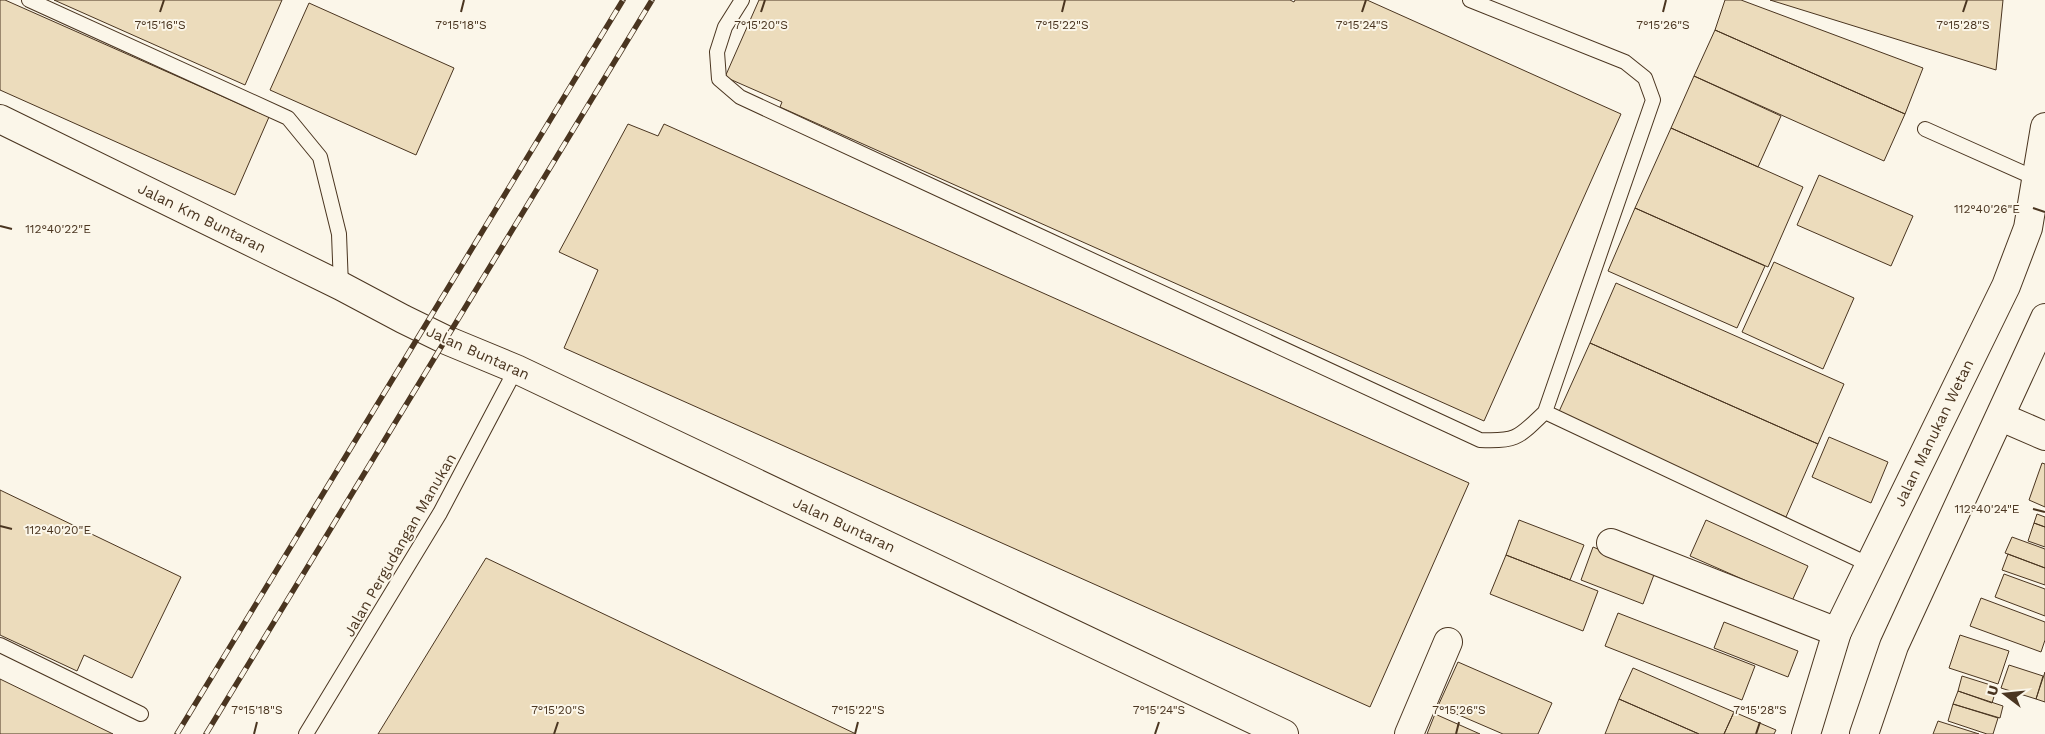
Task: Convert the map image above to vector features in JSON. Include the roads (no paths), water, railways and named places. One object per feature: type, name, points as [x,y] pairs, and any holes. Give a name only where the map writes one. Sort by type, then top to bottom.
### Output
[{"type":"street","name":"Jalan Km Buntaran","points":[[0,119],[341,286],[403,320]]},
{"type":"street","name":"Jalan Manukan Wetan","points":[[1806,734],[1837,632],[2006,286],[2028,228],[2045,127]]},
{"type":"street","points":[[1864,734],[1894,646],[2045,318]]},
{"type":"street","name":"Jalan Buntaran","points":[[403,320],[516,369],[1284,734]]},
{"type":"street","points":[[2000,417],[2045,436]]},
{"type":"street","points":[[1610,543],[1837,632]]},
{"type":"street","points":[[1409,734],[1448,642]]},
{"type":"lane","points":[[29,0],[288,118],[320,157],[339,234],[341,286]]},
{"type":"lane","points":[[742,0],[725,27],[717,52],[719,78],[740,97],[1480,440],[1498,441],[1519,436],[1545,412],[1653,100],[1645,78],[1625,62],[1470,0]]},
{"type":"lane","points":[[1924,129],[2037,179]]},
{"type":"lane","name":"Jalan Pergudangan Manukan","points":[[306,734],[440,513],[516,369]]},
{"type":"lane","points":[[1545,412],[1870,565]]},
{"type":"lane","points":[[0,646],[141,714]]},
{"type":"railway","points":[[177,734],[623,0]]},
{"type":"railway","points":[[206,734],[652,0]]}]
